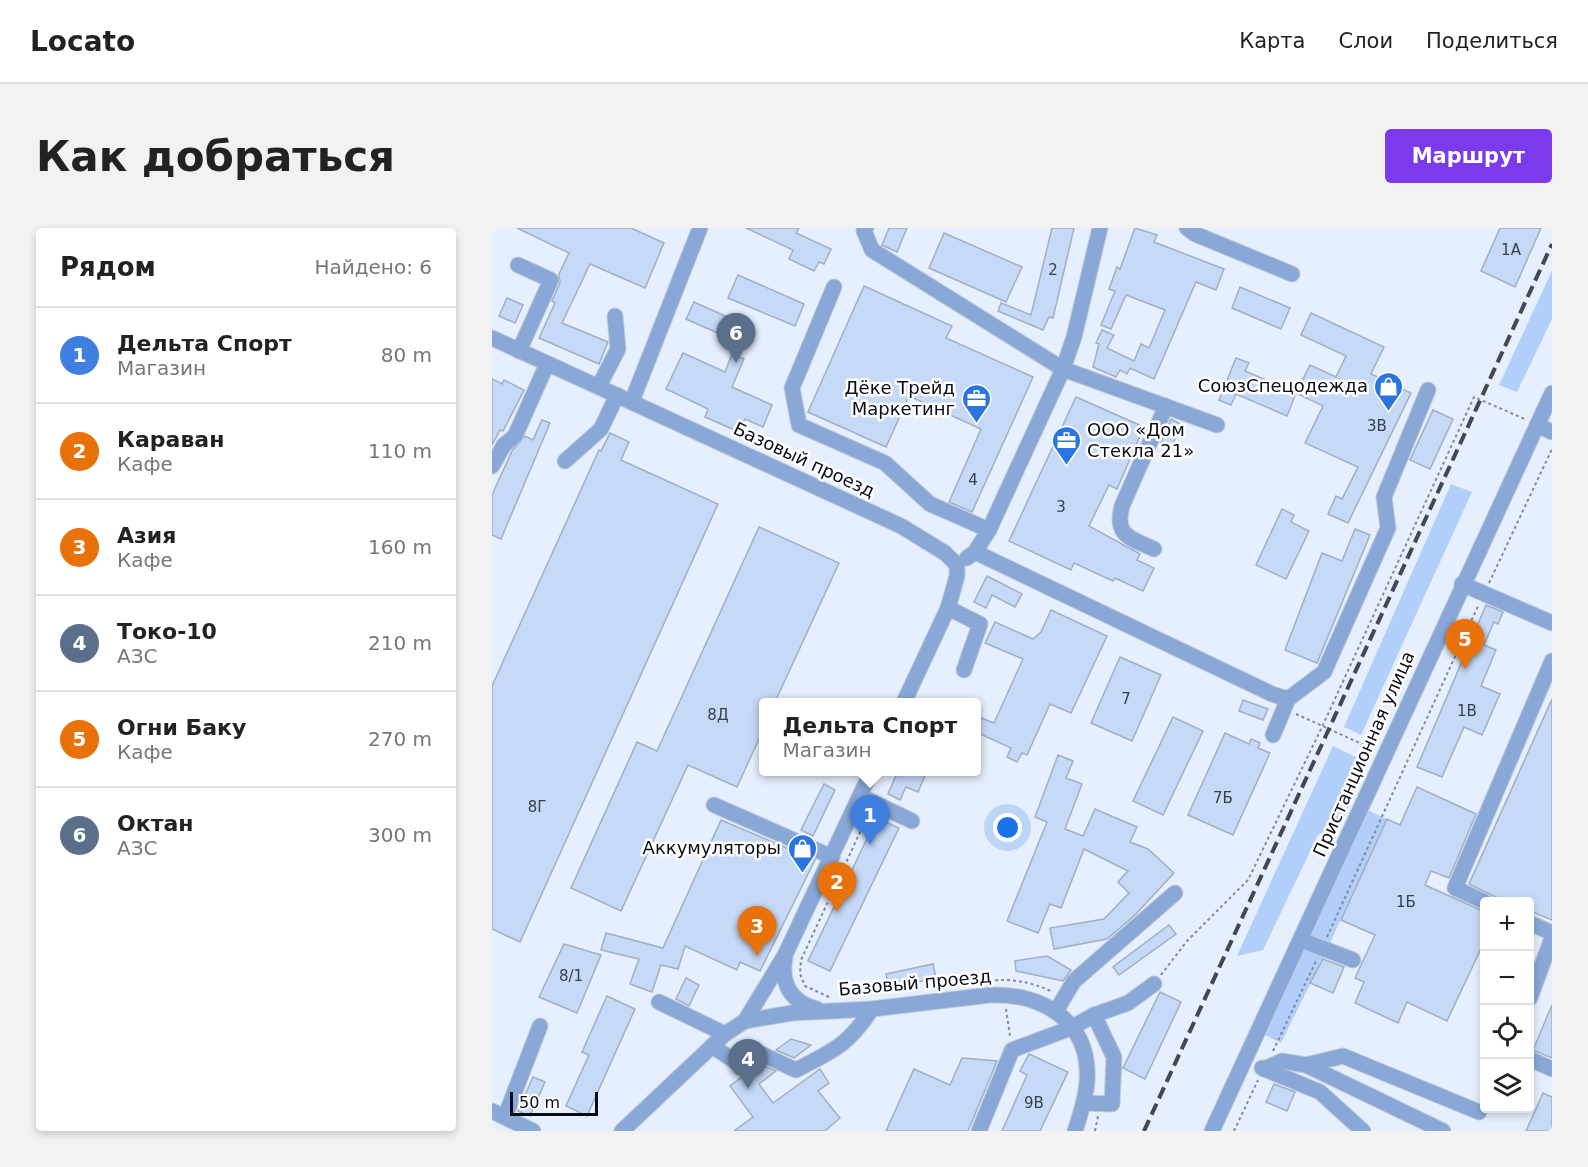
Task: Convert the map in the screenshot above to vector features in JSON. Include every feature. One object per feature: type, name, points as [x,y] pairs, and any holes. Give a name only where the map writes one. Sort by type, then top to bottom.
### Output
[{"type":"street","points":[[632,401],[700,228]]},
{"type":"street","points":[[866,228],[864,231],[872,250],[1064,369],[1217,424]]},
{"type":"street","points":[[906,698],[948,608],[957,576],[957,565],[975,552],[989,531],[1064,369],[1100,228]]},
{"type":"street","points":[[1187,228],[1195,234],[1292,274]]},
{"type":"street","points":[[518,266],[551,280],[519,351]]},
{"type":"street","points":[[834,287],[792,388],[799,425],[885,463],[930,504],[989,531]]},
{"type":"street","points":[[599,386],[618,349],[615,316]]},
{"type":"street","name":"Базовый проезд","points":[[492,339],[617,394],[901,526],[945,553],[957,565]]},
{"type":"street","points":[[492,466],[504,445],[515,436],[547,364]]},
{"type":"street","points":[[1273,735],[1288,699],[1305,689],[1324,672],[1388,528],[1384,497],[1428,390]]},
{"type":"street","name":"Пристанционная улица","points":[[1212,1131],[1462,584],[1532,423],[1552,393]]},
{"type":"street","points":[[565,461],[601,429],[617,394]]},
{"type":"street","points":[[1154,549],[1130,538],[1120,529],[1118,520],[1166,406]]},
{"type":"street","points":[[1532,423],[1552,432]]},
{"type":"street","points":[[975,552],[1272,694],[1288,699]]},
{"type":"street","points":[[1462,584],[1552,623]]},
{"type":"street","points":[[948,608],[980,624],[964,670]]},
{"type":"street","points":[[1480,900],[1455,888],[1552,661]]},
{"type":"street","name":"Базовый проезд","points":[[745,1021],[785,955],[832,857],[867,799],[871,776]]},
{"type":"street","points":[[867,799],[912,821]]},
{"type":"street","points":[[714,805],[832,857]]},
{"type":"street","points":[[1056,1011],[1074,981],[1175,893]]},
{"type":"street","points":[[1534,925],[1552,933]]},
{"type":"street","points":[[1534,987],[1552,938]]},
{"type":"street","points":[[1301,940],[1353,960]]},
{"type":"street","name":"Базовый проезд","points":[[785,955],[783,976],[790,994],[809,1007],[823,1011]]},
{"type":"street","points":[[980,1131],[1012,1050],[1128,1003],[1154,984]]},
{"type":"street","name":"Базовый проезд","points":[[622,1131],[725,1034],[745,1021],[823,1011],[872,1009],[1008,994],[1043,1002],[1056,1011],[1071,1028],[1085,1062],[1087,1080],[1084,1103],[1075,1131]]},
{"type":"street","points":[[659,1002],[725,1034]]},
{"type":"street","points":[[712,1046],[739,1064],[757,1052],[796,1070],[836,1049],[854,1035],[872,1009]]},
{"type":"street","points":[[1084,1103],[1112,1104],[1114,1057],[1095,1015]]},
{"type":"street","points":[[533,1131],[499,1114],[540,1026]]},
{"type":"street","points":[[1306,1065],[1343,1056],[1479,1112]]},
{"type":"street","points":[[1245,1061],[1320,1092],[1363,1131]]},
{"type":"street","points":[[1264,1069],[1282,1061],[1306,1065],[1443,1131]]},
{"type":"street","points":[[1534,1061],[1552,1068]]},
{"type":"path","points":[[1154,984],[1188,941],[1248,880],[1322,727],[1474,397],[1532,423]]},
{"type":"path","points":[[1288,699],[1293,713],[1377,750],[1378,748]]},
{"type":"path","points":[[1400,759],[1407,762]]},
{"type":"path","points":[[836,1000],[805,986],[800,974],[801,960],[867,799]]},
{"type":"path","points":[[986,981],[1009,978],[1034,984],[1065,997]]},
{"type":"path","points":[[1009,978],[1006,1012],[1012,1050]]},
{"type":"path","points":[[1095,1131],[1101,1104]]},
{"type":"shaded area","points":[[1552,271],[1552,319],[1517,392],[1499,385]]},
{"type":"shaded area","points":[[1451,484],[1472,492],[1361,735],[1344,727]]},
{"type":"shaded area","points":[[1333,746],[1368,763],[1340,826],[1318,835],[1263,950],[1237,956]]},
{"type":"shaded area","points":[[1368,810],[1387,819],[1281,1043],[1265,1035]]},
{"type":"building","points":[[517,228],[631,228],[664,243],[645,288],[590,264],[562,323],[608,342],[599,364],[539,338],[555,303],[552,301],[560,283],[559,274],[569,253]]},
{"type":"building","points":[[746,228],[799,228],[796,233],[831,249],[824,264],[819,262],[814,271],[789,259],[793,250]]},
{"type":"building","points":[[889,228],[907,228],[897,252],[882,245]]},
{"type":"building","points":[[1052,228],[1074,228],[1053,318],[1049,317],[1043,330],[998,311],[1001,303],[1031,315]]},
{"type":"building","points":[[1135,228],[1157,235],[1154,242],[1224,269],[1216,290],[1196,282],[1154,379],[1130,368],[1127,374],[1120,370],[1116,377],[1093,367],[1099,344],[1096,343],[1102,330],[1114,335],[1107,348],[1134,361],[1141,344],[1149,348],[1165,310],[1126,295],[1111,329],[1101,325],[1115,291],[1109,289],[1117,267],[1120,269]]},
{"type":"building","points":[[1500,228],[1541,228],[1515,287],[1481,271]]},
{"type":"building","points":[[944,233],[1022,267],[1006,302],[929,268]]},
{"type":"building","points":[[738,275],[804,304],[795,326],[728,298]]},
{"type":"building","points":[[864,286],[952,326],[946,338],[1033,377],[972,512],[949,502],[981,429],[909,396],[886,447],[808,412]]},
{"type":"building","points":[[1240,287],[1290,308],[1281,329],[1232,308]]},
{"type":"building","points":[[507,298],[523,305],[515,323],[499,316]]},
{"type":"building","points":[[694,302],[745,325],[738,342],[686,319]]},
{"type":"building","points":[[1311,313],[1384,347],[1371,374],[1411,393],[1348,523],[1328,514],[1336,496],[1342,499],[1358,467],[1305,443],[1323,406],[1296,393],[1310,365],[1336,377],[1346,356],[1301,335]]},
{"type":"building","points":[[683,353],[725,372],[732,354],[744,359],[732,387],[772,405],[763,427],[745,419],[739,432],[705,417],[708,409],[666,389]]},
{"type":"building","points":[[1236,358],[1249,363],[1245,371],[1296,393],[1287,416],[1236,394],[1231,405],[1219,400]]},
{"type":"building","points":[[492,379],[502,384],[504,380],[524,390],[503,431],[500,430],[492,445]]},
{"type":"building","points":[[1076,397],[1144,427],[1117,489],[1109,485],[1089,526],[1140,554],[1137,560],[1154,568],[1143,591],[1115,578],[1113,581],[1074,563],[1071,570],[1009,541]]},
{"type":"building","points":[[1433,410],[1453,419],[1430,469],[1410,460]]},
{"type":"building","points":[[1171,419],[1182,425],[1170,449],[1160,444]]},
{"type":"building","points":[[542,420],[550,423],[501,539],[492,535],[492,495],[512,451],[525,436],[533,440]]},
{"type":"building","points":[[610,433],[629,442],[621,460],[718,504],[520,942],[492,929],[492,686],[599,450],[601,451]]},
{"type":"building","points":[[1282,509],[1294,515],[1291,522],[1309,531],[1286,579],[1256,565]]},
{"type":"building","points":[[759,527],[839,563],[777,698],[759,698],[759,739],[737,787],[688,765],[621,911],[571,888],[637,742],[657,751]]},
{"type":"building","points":[[1355,529],[1370,535],[1317,663],[1285,650],[1322,553],[1342,561]]},
{"type":"building","points":[[987,576],[1022,594],[1015,607],[992,595],[986,608],[974,602]]},
{"type":"building","points":[[1486,605],[1503,612],[1498,624],[1494,622],[1484,645],[1496,650],[1481,686],[1500,694],[1482,735],[1464,727],[1442,777],[1417,767]]},
{"type":"building","points":[[1051,610],[1107,636],[1071,713],[1050,704],[1027,755],[1022,753],[1017,762],[1007,757],[1011,748],[981,734],[981,718],[994,723],[1023,659],[985,643],[995,622],[1033,639],[1041,632]]},
{"type":"building","points":[[1120,657],[1161,675],[1132,741],[1091,723]]},
{"type":"building","points":[[1552,699],[1552,920],[1534,913],[1534,897],[1496,897],[1469,884]]},
{"type":"building","points":[[1243,700],[1268,709],[1263,720],[1239,711]]},
{"type":"building","points":[[1173,717],[1203,731],[1163,815],[1133,801]]},
{"type":"building","points":[[1225,733],[1249,744],[1251,739],[1260,743],[1258,748],[1270,753],[1233,835],[1188,815]]},
{"type":"building","points":[[1058,755],[1073,761],[1066,778],[1082,784],[1065,829],[1083,836],[1095,809],[1137,827],[1130,842],[1148,849],[1174,873],[1135,915],[1107,939],[1054,949],[1050,928],[1104,919],[1129,893],[1118,882],[1128,871],[1084,849],[1061,908],[1050,904],[1038,933],[1007,921],[1047,822],[1035,817]]},
{"type":"building","points":[[896,776],[925,776],[918,792],[906,787],[900,800],[888,794]]},
{"type":"building","points":[[824,784],[835,790],[813,836],[801,830]]},
{"type":"building","points":[[1417,787],[1476,814],[1449,878],[1431,871],[1425,885],[1480,910],[1480,951],[1447,1021],[1407,1002],[1398,1023],[1355,1003],[1364,982],[1355,978],[1375,935],[1341,920],[1387,819],[1400,825]]},
{"type":"building","points":[[877,818],[899,828],[830,971],[808,961]]},
{"type":"building","points":[[721,820],[815,860],[760,971],[740,962],[737,970],[685,946],[678,969],[661,965],[652,992],[630,984],[639,959],[601,950],[606,933],[663,948]]},
{"type":"building","points":[[1169,925],[1176,934],[1119,975],[1113,967]]},
{"type":"building","points":[[564,944],[601,955],[577,1013],[539,997]]},
{"type":"building","points":[[1047,956],[1071,970],[1063,981],[1016,971],[1015,961]]},
{"type":"building","points":[[1323,959],[1344,967],[1333,993],[1310,983]]},
{"type":"building","points":[[933,964],[936,978],[889,988],[886,974]]},
{"type":"building","points":[[686,978],[699,985],[689,1006],[676,999]]},
{"type":"building","points":[[1160,992],[1181,1002],[1145,1079],[1123,1068]]},
{"type":"building","points":[[607,996],[635,1009],[587,1116],[566,1106],[589,1055],[582,1052]]},
{"type":"building","points":[[1552,1005],[1552,1058],[1534,1050]]},
{"type":"building","points":[[791,1039],[811,1045],[794,1058],[776,1050]]},
{"type":"building","points":[[1029,1054],[1068,1072],[1040,1131],[1002,1131],[1027,1075],[1020,1071]]},
{"type":"building","points":[[962,1058],[997,1061],[968,1131],[886,1131],[914,1069],[950,1085]]},
{"type":"building","points":[[759,1064],[776,1071],[759,1084],[773,1103],[820,1069],[829,1083],[818,1091],[840,1118],[825,1131],[734,1131],[753,1117],[730,1086]]},
{"type":"building","points":[[533,1077],[545,1082],[530,1116],[518,1111]]},
{"type":"building","points":[[1274,1084],[1295,1092],[1287,1111],[1266,1102]]},
{"type":"building","points":[[1543,1093],[1552,1097],[1552,1131],[1526,1131]]},
{"type":"railway","points":[[1144,1131],[1552,244]]},
{"type":"place","name":"Октан","points":[[736,363]]},
{"type":"place","name":"СоюзСпецодежда","points":[[1389,412]]},
{"type":"place","name":"Дёке Трейд Маркетинг","points":[[976,424]]},
{"type":"place","name":"ООО «Дом Стекла 21»","points":[[1066,466]]},
{"type":"place","name":"Огни Баку","points":[[1465,669]]},
{"type":"place","name":"Дельта Спорт","points":[[870,845]]},
{"type":"place","name":"Аккумуляторы","points":[[802,874]]},
{"type":"place","name":"Караван","points":[[837,912]]},
{"type":"place","name":"Азия","points":[[757,956]]},
{"type":"place","name":"Токо-10","points":[[748,1089]]}]
